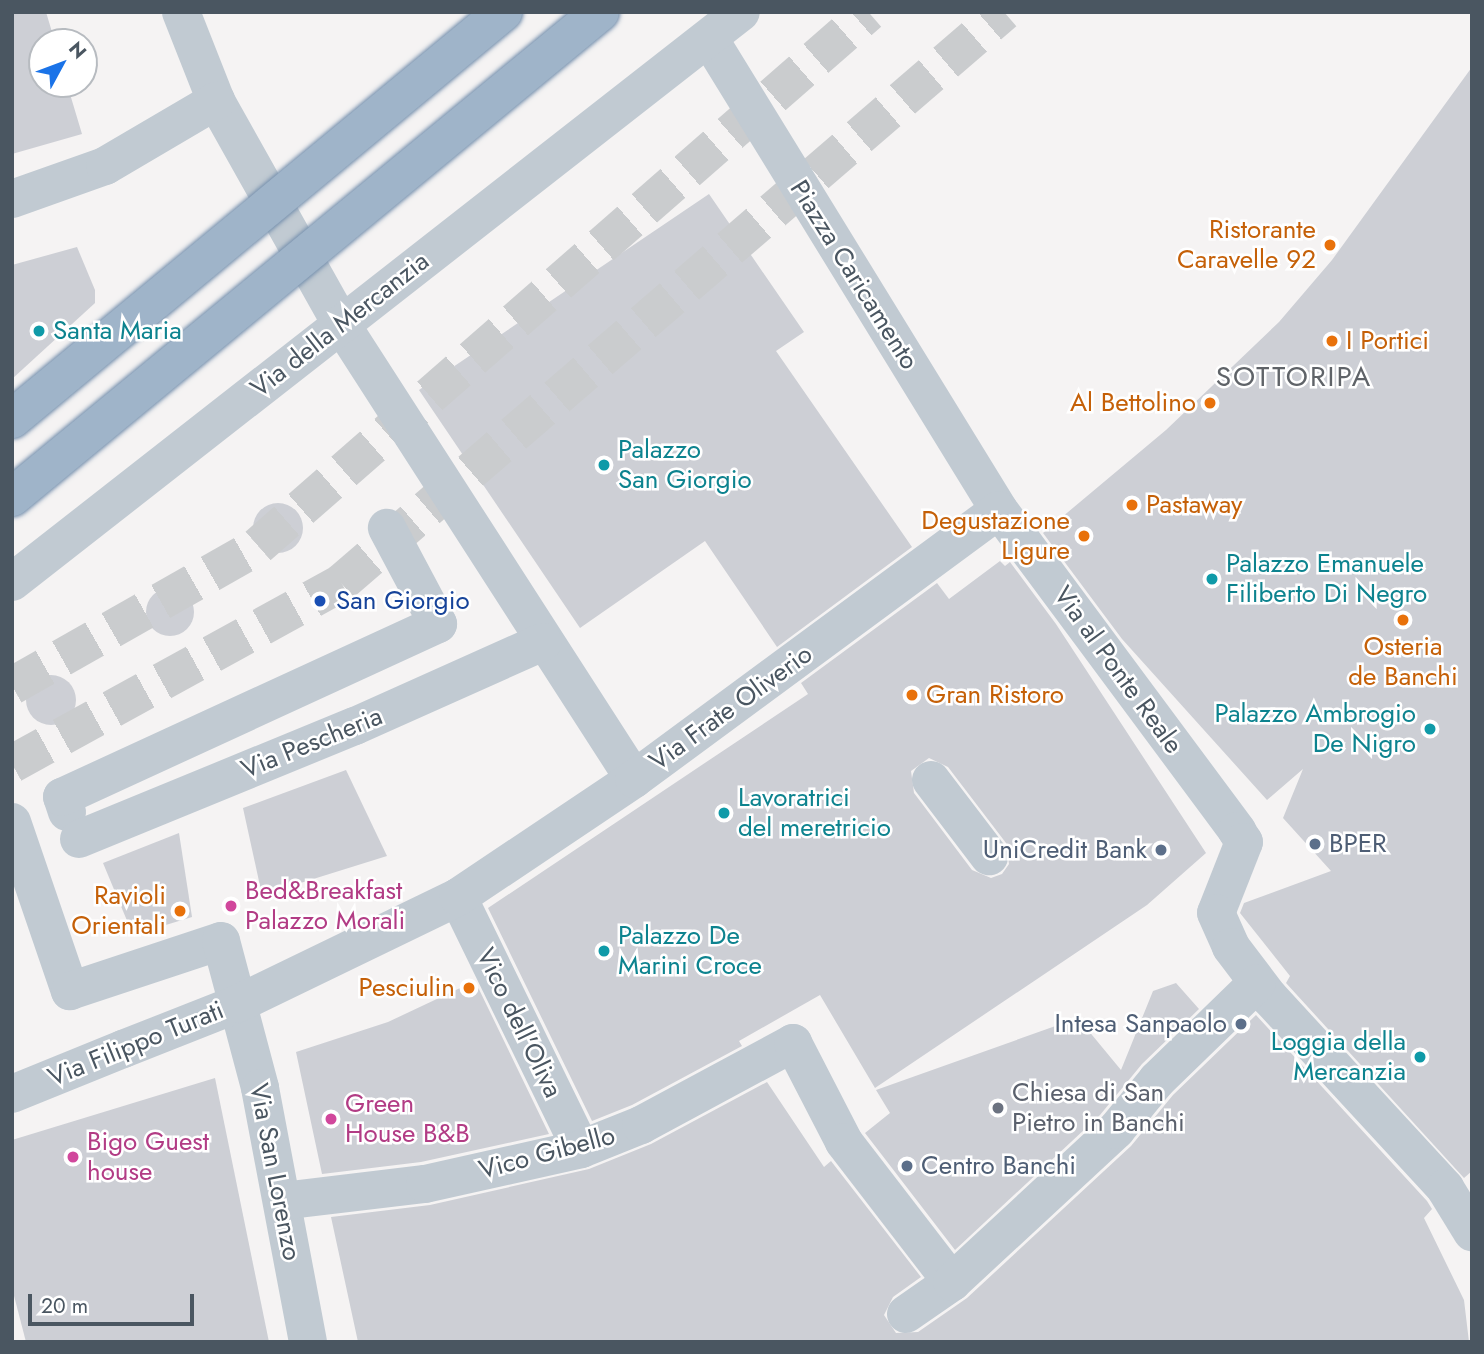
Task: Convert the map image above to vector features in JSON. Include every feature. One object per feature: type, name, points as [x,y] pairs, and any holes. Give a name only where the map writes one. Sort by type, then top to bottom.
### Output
[{"type":"highway","points":[[12,419],[503,12]]},
{"type":"highway","points":[[12,497],[600,12]]},
{"type":"street","points":[[181,12],[216,101],[341,324],[543,642],[634,779]]},
{"type":"street","points":[[710,40],[741,12]]},
{"type":"street","name":"Via della Mercanzia","points":[[12,582],[668,69],[710,40]]},
{"type":"street","name":"Piazza Caricamento","points":[[710,40],[999,510]]},
{"type":"street","points":[[12,199],[105,166],[216,101]]},
{"type":"street","name":"Via Frate Oliverio","points":[[237,1004],[458,897],[634,779],[999,510]]},
{"type":"street","name":"Via al Ponte Reale","points":[[999,510],[1244,842],[1216,913],[1263,990]]},
{"type":"street","name":"Via Pescheria","points":[[387,528],[438,624],[62,797],[73,825],[368,721],[543,642]]},
{"type":"street","points":[[931,780],[989,856]]},
{"type":"street","name":"Via Filippo Turati","points":[[12,822],[70,991],[221,941],[237,1004],[12,1094]]},
{"type":"street","name":"Vico dell'Oliva","points":[[458,897],[581,1149]]},
{"type":"street","points":[[906,1314],[952,1282],[1116,1130],[1148,1093],[1263,990],[1445,1188],[1472,1232]]},
{"type":"street","name":"Via San Lorenzo","points":[[237,1004],[260,1088],[308,1342]]},
{"type":"street","name":"Vico Gibello","points":[[282,1201],[425,1184],[581,1149],[641,1125],[793,1043],[839,1132],[952,1282]]},
{"type":"building","points":[[12,12],[46,12],[51,28],[28,28],[28,98],[71,98],[82,134],[12,154]]},
{"type":"building","points":[[1472,67],[1472,1171],[1464,1178],[1286,983],[1290,976],[1240,913],[1244,903],[1331,871],[1283,818],[1303,769],[1267,800],[1122,639],[1043,533],[1166,430],[1279,322],[1332,260]]},
{"type":"building","name":"Palazzo San Giorgio","points":[[709,194],[804,332],[776,351],[912,547],[777,647],[705,541],[580,628],[419,390]]},
{"type":"building","name":"Santa Maria","points":[[77,247],[95,290],[95,303],[12,379],[12,265]]},
{"type":"building","points":[[278,503],[296,510],[303,528],[296,546],[278,553],[260,546],[253,528],[260,510]]},
{"type":"building","points":[[1000,561],[1005,566],[1010,562],[1056,624],[1206,853],[1147,905],[875,1088],[820,995],[739,1041],[742,1046],[632,1105],[592,1121],[488,908],[808,694],[801,683],[937,583],[949,599]],"holes":[[[929,758],[948,767],[1006,843],[1009,864],[1002,874],[991,878],[972,870],[914,793],[911,771]]]},
{"type":"building","points":[[170,588],[179,589],[187,595],[193,603],[193,621],[187,629],[179,635],[170,636],[161,635],[153,629],[147,621],[146,612],[147,603],[153,595],[161,589]]},
{"type":"building","points":[[51,675],[69,682],[76,700],[69,718],[51,725],[33,718],[26,700],[33,682]]},
{"type":"building","points":[[346,770],[387,856],[262,895],[243,808]]},
{"type":"building","points":[[179,833],[192,917],[133,935],[103,863]]},
{"type":"building","points":[[475,981],[549,1134],[421,1162],[322,1174],[296,1052],[388,1022]]},
{"type":"building","name":"Chiesa di San Pietro in Banchi","points":[[1176,983],[1199,1009],[1142,1064],[1100,1115],[955,1250],[865,1133],[890,1113],[876,1090],[1078,1018],[1121,1070],[1153,991]]},
{"type":"building","points":[[1256,1015],[1427,1201],[1432,1209],[1424,1218],[1464,1300],[1469,1342],[358,1342],[331,1217],[430,1205],[589,1169],[651,1144],[767,1082],[824,1167],[831,1161],[921,1277],[893,1297],[884,1315],[896,1333],[918,1332],[967,1298],[1131,1146],[1173,1095]]},
{"type":"building","points":[[215,1078],[269,1342],[26,1342],[12,1288],[12,1140]]},
{"type":"tunnel","points":[[12,686],[258,546],[869,12]]},
{"type":"tunnel","points":[[12,764],[341,583],[1004,12]]},
{"type":"place","name":"Ristorante Caravelle 92","points":[[1330,245]]},
{"type":"place","name":"Santa Maria","points":[[39,331]]},
{"type":"place","name":"I Portici","points":[[1332,341]]},
{"type":"place","name":"Al Bettolino","points":[[1210,403]]},
{"type":"place","name":"Palazzo San Giorgio","points":[[604,465]]},
{"type":"place","name":"Pastaway","points":[[1132,505]]},
{"type":"place","name":"Degustazione Ligure","points":[[1084,536]]},
{"type":"place","name":"Palazzo Emanuele Filiberto Di Negro","points":[[1212,579]]},
{"type":"place","name":"San Giorgio","points":[[320,601]]},
{"type":"place","name":"Osteria de Banchi","points":[[1403,620]]},
{"type":"place","name":"Gran Ristoro","points":[[912,695]]},
{"type":"place","name":"Palazzo Ambrogio De Nigro","points":[[1430,729]]},
{"type":"place","name":"Lavoratrici del meretricio","points":[[724,813]]},
{"type":"place","name":"BPER","points":[[1315,844]]},
{"type":"place","name":"UniCredit Bank","points":[[1161,850]]},
{"type":"place","name":"Bed&Breakfast Palazzo Morali","points":[[231,906]]},
{"type":"place","name":"Ravioli Orientali","points":[[180,911]]},
{"type":"place","name":"Palazzo De Marini Croce","points":[[604,951]]},
{"type":"place","name":"Pesciulin","points":[[469,988]]},
{"type":"place","name":"Intesa Sanpaolo","points":[[1241,1024]]},
{"type":"place","name":"Loggia della Mercanzia","points":[[1420,1057]]},
{"type":"place","name":"Chiesa di San Pietro in Banchi","points":[[998,1108]]},
{"type":"place","name":"Green House B&B","points":[[331,1119]]},
{"type":"place","name":"Bigo Guest house","points":[[73,1157]]},
{"type":"place","name":"Centro Banchi","points":[[907,1166]]},
{"type":"district","name":"SOTTORIPA","points":[[1294,377]]}]
